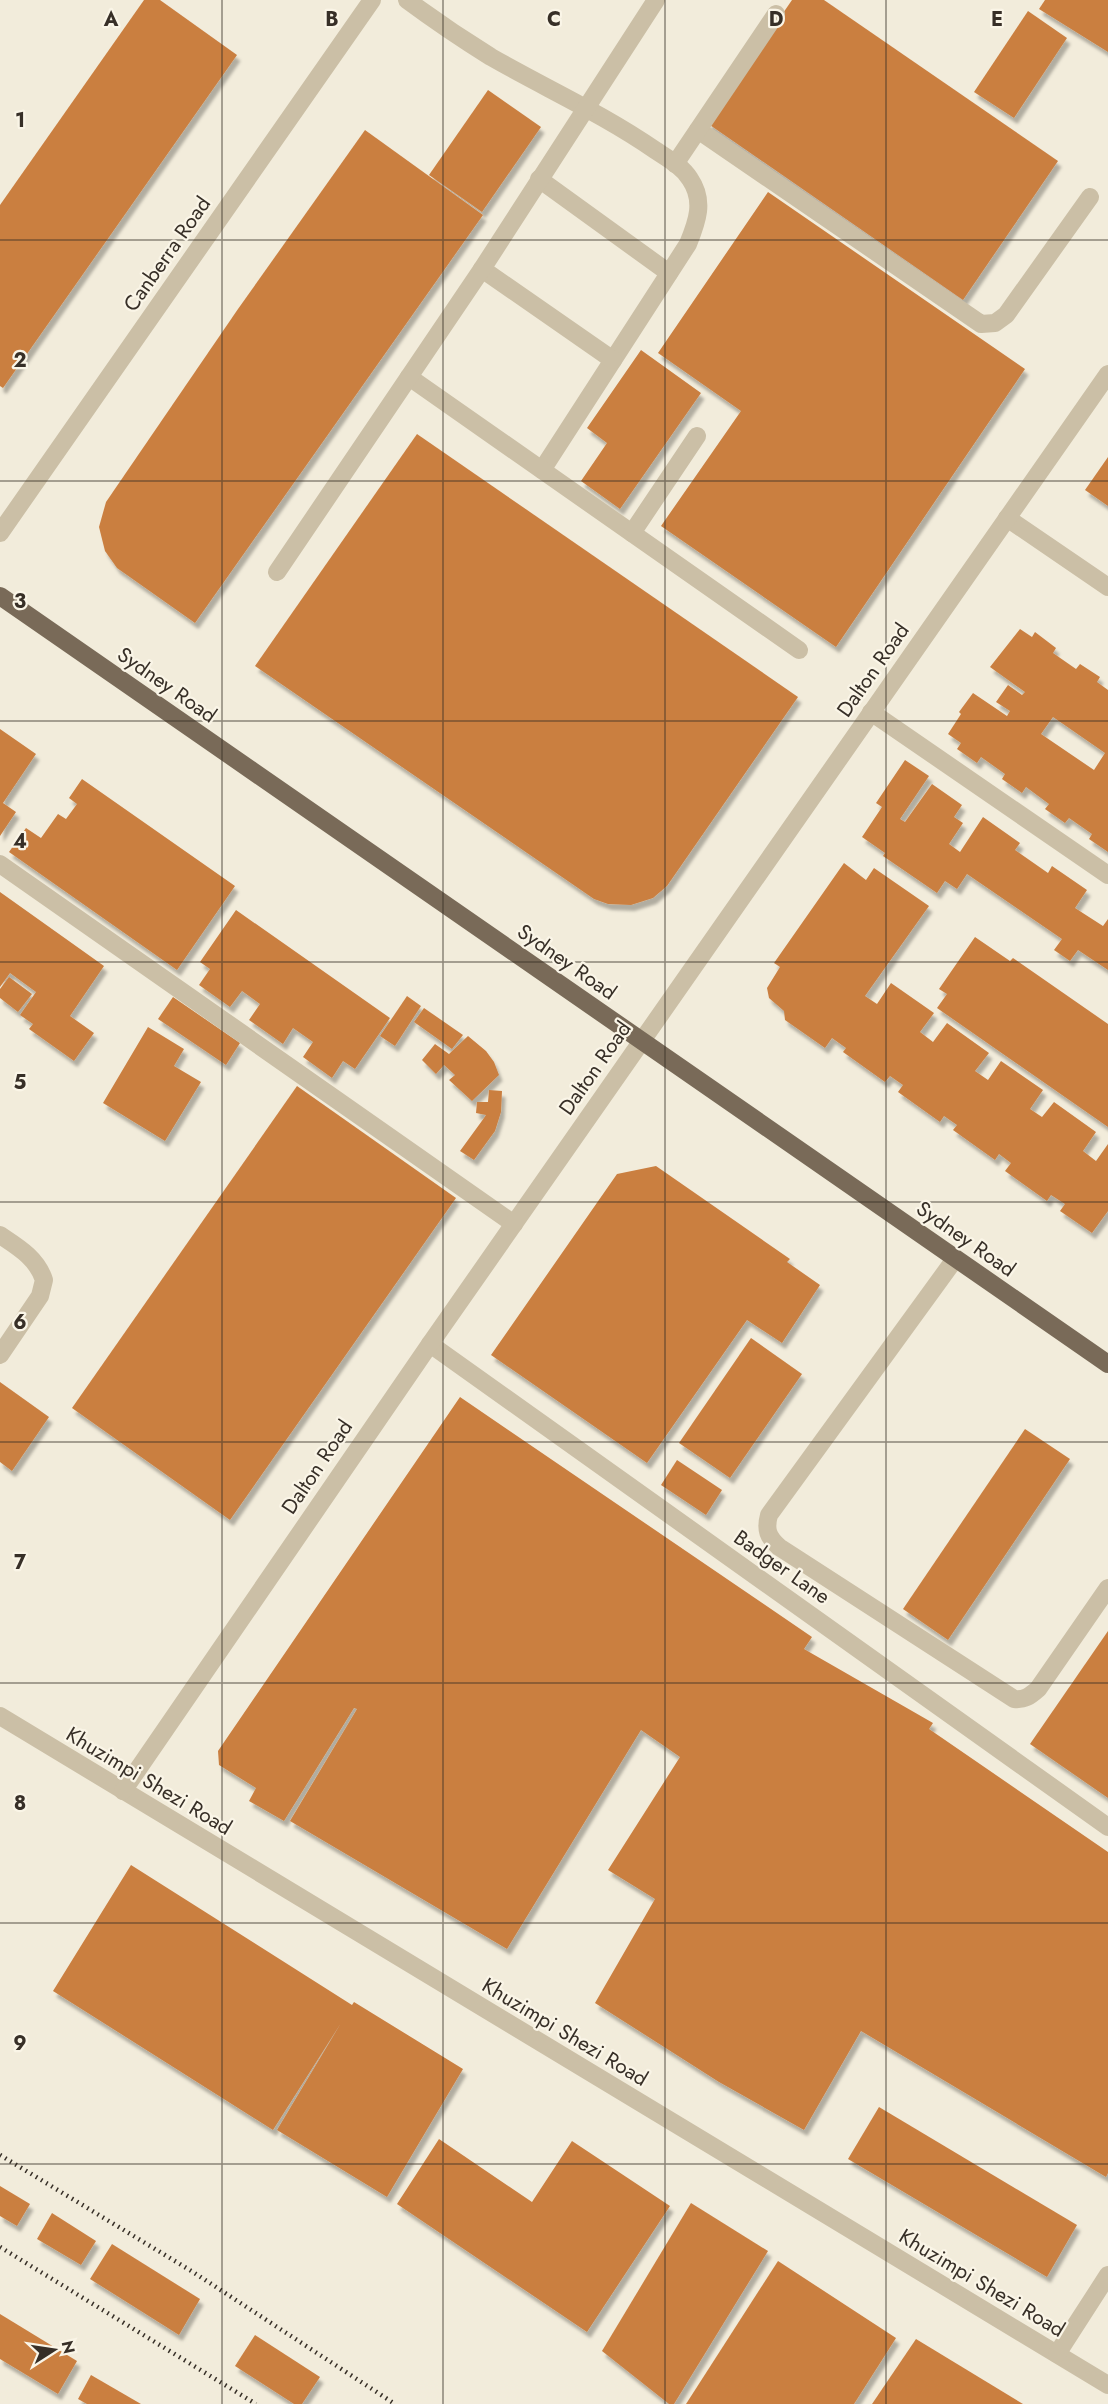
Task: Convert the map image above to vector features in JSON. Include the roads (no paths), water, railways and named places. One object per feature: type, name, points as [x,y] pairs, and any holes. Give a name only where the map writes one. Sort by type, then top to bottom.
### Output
[{"type":"main road","name":"Sydney Road","points":[[0,596],[1108,1365]]},
{"type":"street","name":"Canberra Road","points":[[0,533],[372,0]]},
{"type":"street","points":[[407,0],[491,57],[636,137],[675,164],[690,178],[699,206],[697,221],[688,244],[542,470]]},
{"type":"street","points":[[277,572],[482,269],[656,0]]},
{"type":"street","points":[[675,164],[776,14]]},
{"type":"street","points":[[698,130],[981,324],[995,323],[1006,315],[1090,197]]},
{"type":"street","points":[[539,179],[669,273]]},
{"type":"street","points":[[482,269],[613,360]]},
{"type":"street","name":"Dalton Road","points":[[123,1791],[430,1344],[1108,374]]},
{"type":"street","points":[[410,377],[799,650]]},
{"type":"street","points":[[632,533],[697,436]]},
{"type":"street","points":[[1006,518],[1108,587]]},
{"type":"street","points":[[871,712],[1108,875]]},
{"type":"street","points":[[0,864],[514,1224]]},
{"type":"street","points":[[0,1234],[28,1254],[44,1280],[40,1296],[0,1355]]},
{"type":"street","points":[[956,1259],[769,1515],[766,1525],[770,1538],[779,1547],[1014,1699],[1022,1700],[1038,1689],[1108,1588]]},
{"type":"street","name":"Badger Lane","points":[[430,1344],[1108,1827]]},
{"type":"street","name":"Khuzimpi Shezi Road","points":[[0,1716],[1108,2385]]},
{"type":"street","points":[[1057,2354],[1108,2275]]},
{"type":"railway","points":[[0,2155],[193,2272],[395,2404]]},
{"type":"railway","points":[[0,2247],[256,2404]]}]
